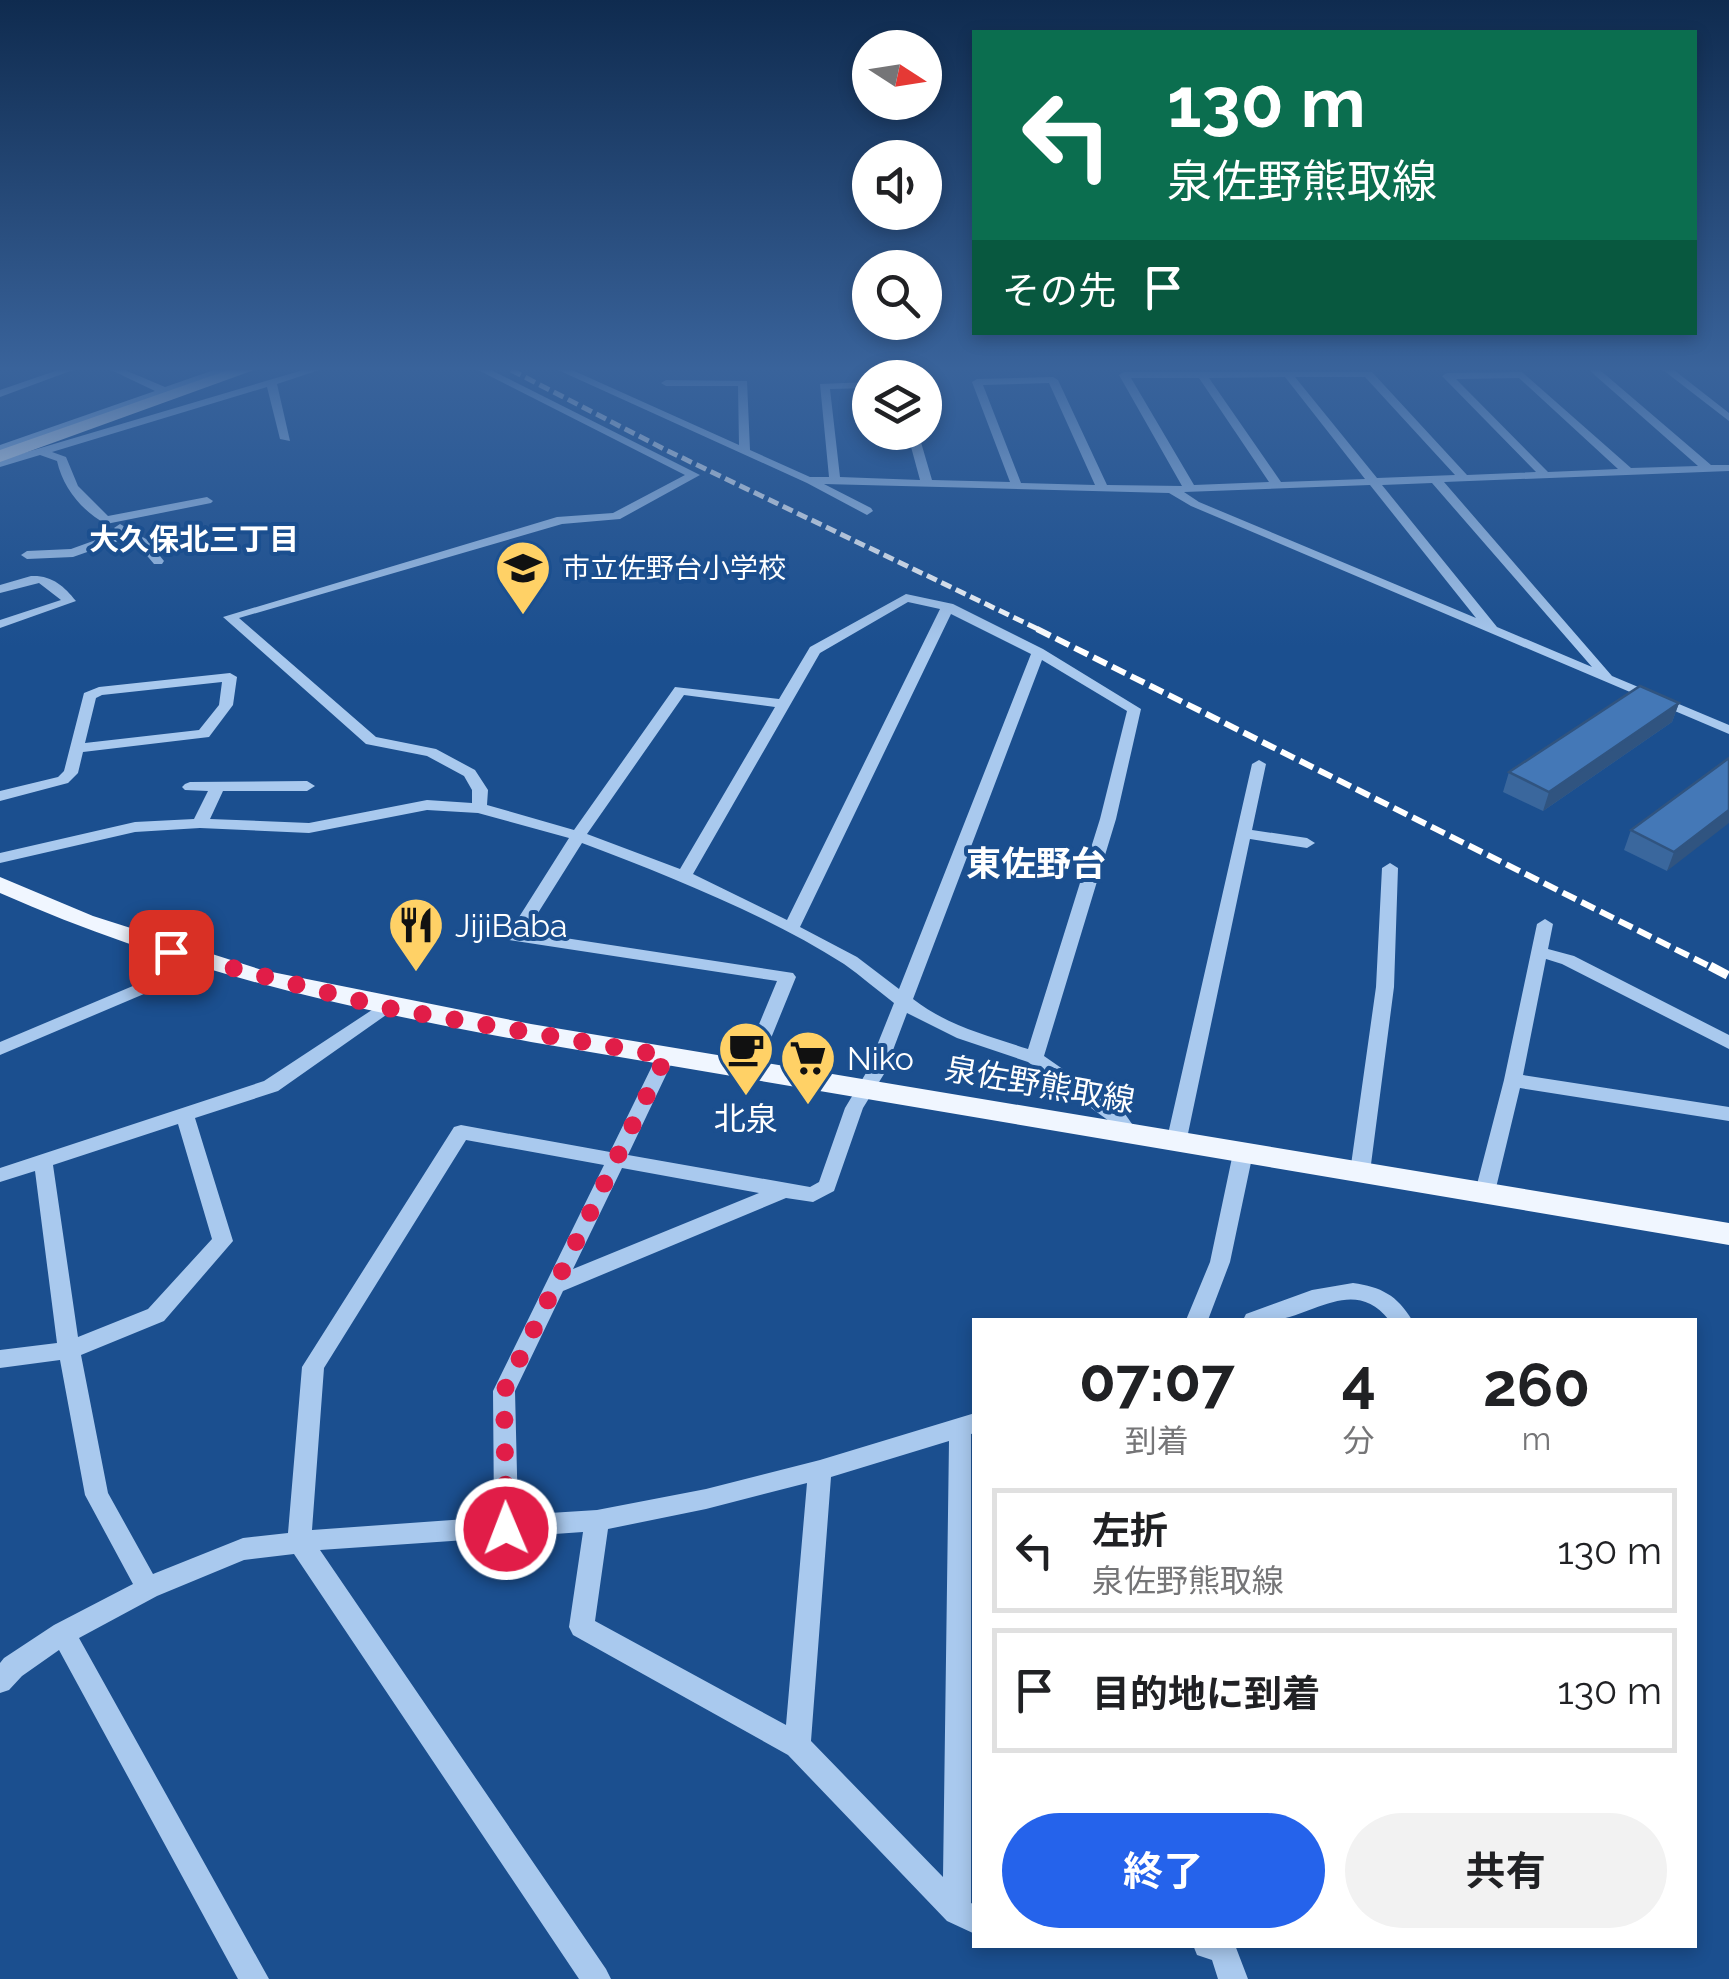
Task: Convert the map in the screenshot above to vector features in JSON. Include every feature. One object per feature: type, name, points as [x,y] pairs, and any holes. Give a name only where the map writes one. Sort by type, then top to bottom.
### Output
[{"type":"main road","name":"泉佐野熊取線","points":[[0,884],[53,910],[204,962],[387,1008],[1729,1234]]},
{"type":"street","points":[[63,462],[70,484],[83,502],[142,542],[158,561]]},
{"type":"street","points":[[479,808],[480,790],[470,772],[430,752],[371,740],[230,617],[560,520],[616,516],[694,475],[669,462]]},
{"type":"street","points":[[765,462],[866,511]]},
{"type":"street","points":[[833,462],[835,481]]},
{"type":"street","points":[[921,462],[927,484]]},
{"type":"street","points":[[1008,462],[1017,486]]},
{"type":"street","points":[[1091,462],[1103,489]]},
{"type":"street","points":[[1175,462],[1190,489]]},
{"type":"street","points":[[1261,462],[1276,485]]},
{"type":"street","points":[[1360,462],[1494,632]]},
{"type":"street","points":[[1450,462],[1464,478]]},
{"type":"street","points":[[1533,462],[1546,475]]},
{"type":"street","points":[[1617,462],[1628,472]]},
{"type":"street","points":[[1701,462],[1709,469]]},
{"type":"street","points":[[808,480],[1172,490],[1729,468]]},
{"type":"street","points":[[1435,479],[1609,678]]},
{"type":"street","points":[[1172,490],[1195,504],[1729,730]]},
{"type":"street","points":[[106,520],[208,501]]},
{"type":"street","points":[[27,554],[72,553],[128,533]]},
{"type":"street","points":[[0,589],[50,578],[70,602],[0,624]]},
{"type":"street","points":[[684,876],[815,650],[906,598],[948,607],[1038,652],[1134,708],[1108,819],[1034,1058]]},
{"type":"street","points":[[790,929],[948,607]]},
{"type":"street","points":[[596,1979],[300,1540],[313,1367],[462,1132],[813,1195],[827,1186],[854,1108],[904,1000],[1038,652]]},
{"type":"street","points":[[0,796],[62,780],[71,773],[89,696],[99,691],[230,677],[226,705],[204,734],[77,748]]},
{"type":"street","points":[[749,1070],[787,977],[515,936],[578,836],[680,690],[783,704]]},
{"type":"street","points":[[1176,1142],[1259,764]]},
{"type":"street","points":[[190,788],[306,786]]},
{"type":"street","points":[[200,823],[218,787]]},
{"type":"street","points":[[0,858],[135,827],[200,823],[308,828],[427,806],[479,808],[578,836],[684,876],[790,929],[850,961],[920,1014],[963,1034],[1034,1058],[1116,1116],[1129,1134]]},
{"type":"street","points":[[1244,833],[1308,843]]},
{"type":"street","points":[[1360,1172],[1385,987],[1390,868]]},
{"type":"street","points":[[1485,1192],[1514,1080],[1545,924]]},
{"type":"street","points":[[1540,952],[1568,960],[1729,1043]]},
{"type":"street","points":[[0,1049],[204,962]]},
{"type":"street","points":[[0,1176],[271,1086],[387,1008]]},
{"type":"street","points":[[506,1529],[504,1391],[666,1056]]},
{"type":"street","points":[[1514,1080],[1729,1114]]},
{"type":"street","points":[[0,1359],[69,1350],[156,1314],[224,1241],[184,1114]]},
{"type":"street","points":[[1199,1318],[1220,1262],[1243,1153]]},
{"type":"street","points":[[43,1161],[69,1350],[97,1495],[148,1588]]},
{"type":"street","points":[[557,1284],[785,1190]]},
{"type":"street","points":[[1259,1318],[1321,1295],[1371,1291],[1392,1304],[1399,1318]]},
{"type":"street","points":[[4,1669],[148,1588],[243,1548],[300,1540],[597,1521],[706,1500],[967,1426],[966,1916]]},
{"type":"street","points":[[797,1746],[820,1470]]},
{"type":"street","points":[[597,1521],[582,1626],[797,1746],[966,1916]]},
{"type":"street","points":[[63,1634],[254,1979]]},
{"type":"street","points":[[1222,1948],[1233,1979]]},
{"type":"building","points":[[1640,686],[1679,703],[1549,792],[1509,772]]},
{"type":"building","points":[[1729,758],[1729,810],[1674,852],[1631,830]]},
{"type":"railway","points":[[692,462],[1042,631]]},
{"type":"railway","points":[[1037,629],[1715,969]]},
{"type":"railway","points":[[1710,966],[1729,976]]},
{"type":"place","name":"市立佐野台小学校","points":[[523,617]]},
{"type":"place","name":"JijiBaba","points":[[416,974]]},
{"type":"place","name":"北泉","points":[[746,1098]]},
{"type":"place","name":"Niko","points":[[808,1107]]},
{"type":"district","name":"大久保北三丁目","points":[[194,539]]},
{"type":"district","name":"東佐野台","points":[[1036,863]]},
{"type":"route","points":[[171,952],[387,1008],[666,1056],[504,1391],[506,1529]]}]
